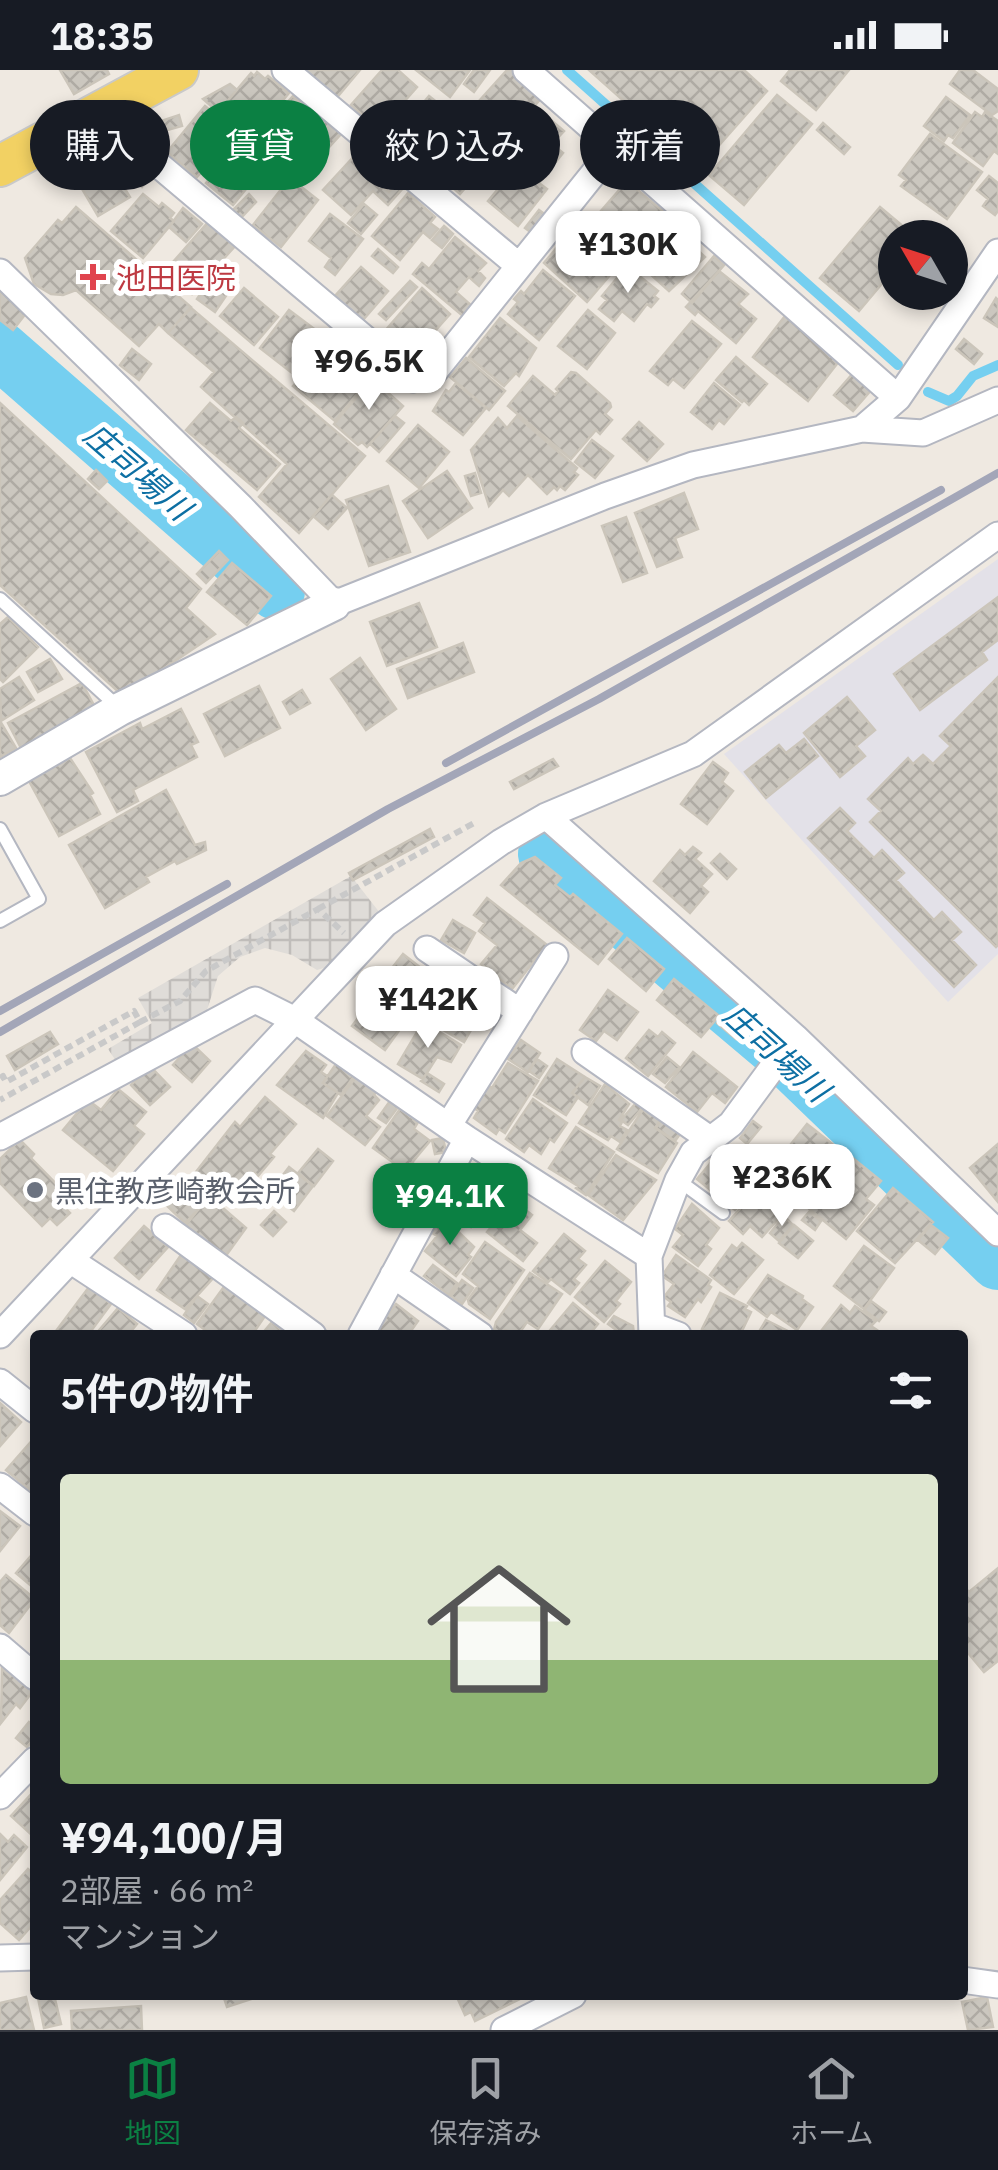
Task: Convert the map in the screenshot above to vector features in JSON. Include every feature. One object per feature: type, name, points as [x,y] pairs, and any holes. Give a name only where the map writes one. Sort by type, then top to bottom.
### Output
[{"type":"main road","points":[[123,100],[178,70]]},
{"type":"main road","points":[[0,166],[30,150]]},
{"type":"street","points":[[285,70],[520,266]]},
{"type":"street","points":[[526,70],[580,118]]},
{"type":"street","points":[[170,175],[414,380],[431,376],[581,190]]},
{"type":"street","points":[[662,190],[898,398]]},
{"type":"street","points":[[862,429],[898,398],[998,252]]},
{"type":"street","points":[[0,272],[241,507],[334,604]]},
{"type":"street","points":[[0,780],[120,709],[334,604],[605,496],[694,465],[862,429],[923,433],[998,400]]},
{"type":"street","points":[[0,1336],[385,924],[546,816],[693,754],[998,535]]},
{"type":"street","points":[[546,816],[794,1037],[998,1232]]},
{"type":"street","points":[[427,948],[520,1012]]},
{"type":"street","points":[[364,1330],[393,1276],[458,1133],[520,1012],[555,956]]},
{"type":"street","points":[[0,1136],[255,1000],[296,1020],[458,1133],[649,1256]]},
{"type":"street","points":[[661,1330],[649,1256],[678,1180],[693,1153],[731,1124],[794,1037]]},
{"type":"street","points":[[585,1052],[711,1140]]},
{"type":"street","points":[[165,1227],[305,1330]]},
{"type":"street","points":[[70,1260],[176,1330]]},
{"type":"street","points":[[393,1276],[473,1330]]},
{"type":"street","points":[[0,1382],[30,1406]]},
{"type":"street","points":[[0,1486],[30,1510]]},
{"type":"street","points":[[0,1647],[30,1673]]},
{"type":"street","points":[[0,1796],[30,1765]]},
{"type":"street","points":[[0,1958],[30,1957]]},
{"type":"street","points":[[968,1981],[998,1984]]},
{"type":"street","points":[[504,2030],[563,2000]]},
{"type":"lane","points":[[0,599],[120,709]]},
{"type":"lane","points":[[0,829],[39,899],[0,921]]},
{"type":"lane","points":[[678,1180],[723,1213]]},
{"type":"path","points":[[0,1100],[180,1001],[206,971],[318,909],[362,950]]},
{"type":"path","points":[[0,1078],[3,1076],[6,1082],[134,1012],[140,1022]]},
{"type":"shaded area","points":[[998,559],[998,954],[948,1002],[724,754]]},
{"type":"shaded area","points":[[351,876],[380,913],[330,966],[317,970],[292,955],[265,948],[240,957],[218,976],[206,1013],[116,1061],[108,1049],[152,1023],[138,998]]},
{"type":"building","points":[[60,70],[107,70],[109,74],[74,94]]},
{"type":"building","points":[[307,70],[360,70],[334,101],[303,74]]},
{"type":"building","points":[[382,70],[398,70],[417,87],[406,100],[355,100]]},
{"type":"building","points":[[416,70],[470,70],[450,97]]},
{"type":"building","points":[[474,70],[490,70],[474,92],[464,84]]},
{"type":"building","points":[[507,70],[515,70],[544,95],[540,100],[480,100]]},
{"type":"building","points":[[589,70],[744,70],[767,91],[720,144],[720,100],[623,100]]},
{"type":"building","points":[[790,70],[849,70],[816,110],[781,81]]},
{"type":"building","points":[[960,70],[973,70],[998,89],[998,111],[992,115],[950,84]]},
{"type":"building","points":[[257,72],[265,79],[268,76],[289,93],[283,100],[228,100],[251,73],[254,76]]},
{"type":"building","points":[[230,84],[237,90],[228,100],[203,99]]},
{"type":"building","points":[[777,95],[812,124],[744,205],[720,184],[720,162]]},
{"type":"building","points":[[946,97],[970,115],[953,138],[948,135],[944,141],[924,126]]},
{"type":"building","points":[[975,112],[982,117],[985,112],[998,121],[998,154],[994,151],[983,166],[953,143]]},
{"type":"building","points":[[179,115],[182,126],[170,129],[170,118]]},
{"type":"building","points":[[823,123],[850,147],[844,154],[817,130]]},
{"type":"building","points":[[190,124],[190,171],[170,154],[170,148]]},
{"type":"building","points":[[330,124],[341,134],[330,146]]},
{"type":"building","points":[[930,134],[982,172],[947,219],[901,186],[906,180],[899,175]]},
{"type":"building","points":[[350,161],[350,190],[401,190],[388,205],[373,191],[351,215],[323,190],[330,190],[330,182]]},
{"type":"building","points":[[989,176],[998,183],[995,215],[983,206],[988,199],[977,190]]},
{"type":"building","points":[[83,190],[126,190],[130,197],[98,216]]},
{"type":"building","points":[[215,190],[245,190],[233,205]]},
{"type":"building","points":[[281,190],[305,190],[318,200],[281,247],[253,225]]},
{"type":"building","points":[[497,190],[546,190],[518,226],[488,201]]},
{"type":"building","points":[[619,190],[638,190],[666,214],[632,253],[593,220]]},
{"type":"building","points":[[408,193],[435,217],[430,223],[438,229],[430,238],[423,232],[400,260],[372,236]]},
{"type":"building","points":[[143,194],[174,213],[170,218],[174,221],[143,258],[111,231]]},
{"type":"building","points":[[249,194],[256,202],[241,218],[233,210]]},
{"type":"building","points":[[364,204],[377,215],[361,234],[348,223]]},
{"type":"building","name":"池田医院","points":[[76,207],[191,307],[168,333],[159,324],[139,346],[76,290],[51,294],[34,284],[25,258],[58,220],[62,223]]},
{"type":"building","points":[[880,207],[896,220],[878,220],[878,288],[859,311],[820,278]]},
{"type":"building","points":[[183,208],[202,224],[186,242],[169,227]]},
{"type":"building","points":[[539,210],[547,216],[532,233],[525,228]]},
{"type":"building","points":[[330,214],[363,239],[335,275],[325,267],[331,258],[309,241]]},
{"type":"building","points":[[209,221],[236,245],[192,294],[166,270]]},
{"type":"building","points":[[578,222],[592,233],[584,243],[570,231]]},
{"type":"building","points":[[444,226],[453,234],[442,248],[432,240]]},
{"type":"building","points":[[673,227],[705,257],[669,291],[639,264]]},
{"type":"building","points":[[592,233],[623,260],[587,302],[544,263],[559,245],[573,256]]},
{"type":"building","points":[[455,237],[486,263],[478,271],[485,278],[479,286],[469,277],[456,292],[472,306],[463,316],[413,274],[422,263],[429,269]]},
{"type":"building","points":[[378,249],[398,267],[393,273],[372,256]]},
{"type":"building","points":[[714,256],[724,265],[692,303],[682,294]]},
{"type":"building","points":[[220,266],[238,278],[215,312],[197,299]]},
{"type":"building","points":[[627,266],[658,291],[654,296],[658,299],[651,307],[647,304],[634,321],[622,311],[614,321],[599,309],[607,300],[602,296]]},
{"type":"building","points":[[361,267],[388,291],[363,320],[335,296]]},
{"type":"building","points":[[543,270],[575,296],[539,340],[508,314],[518,302],[514,299],[521,291],[524,294]]},
{"type":"building","points":[[719,271],[748,294],[738,304],[756,319],[736,343],[698,311],[695,315],[686,307]]},
{"type":"building","points":[[410,281],[417,287],[386,320],[379,314]]},
{"type":"building","points":[[244,288],[278,317],[254,345],[220,316]]},
{"type":"building","points":[[422,288],[450,314],[435,331],[446,341],[430,359],[417,348],[411,354],[385,331]]},
{"type":"building","points":[[0,291],[27,312],[13,330],[0,320]]},
{"type":"building","points":[[998,300],[998,327],[984,318]]},
{"type":"building","points":[[191,308],[365,456],[299,533],[259,497],[287,464],[201,387],[214,372],[168,333]]},
{"type":"building","points":[[289,310],[325,337],[296,376],[260,348]]},
{"type":"building","points":[[588,310],[615,333],[587,369],[558,346]]},
{"type":"building","points":[[785,316],[840,360],[808,401],[753,357]]},
{"type":"building","points":[[500,318],[536,348],[519,376],[516,373],[504,386],[469,357]]},
{"type":"building","points":[[692,321],[721,344],[684,388],[673,379],[668,385],[650,371]]},
{"type":"building","points":[[964,339],[982,354],[974,364],[956,349]]},
{"type":"building","points":[[132,349],[151,364],[139,380],[120,365]]},
{"type":"building","points":[[320,354],[346,376],[359,361],[374,373],[335,421],[293,386]]},
{"type":"building","points":[[736,357],[767,384],[749,405],[716,380]]},
{"type":"building","points":[[466,358],[505,391],[489,410],[450,377]]},
{"type":"building","points":[[571,372],[610,403],[605,414],[612,420],[600,434],[596,430],[571,459],[508,406],[533,376],[555,395]]},
{"type":"building","points":[[854,372],[873,388],[853,411],[834,395]]},
{"type":"building","points":[[373,378],[389,386],[385,390],[403,406],[367,447],[362,442],[358,445],[334,424]]},
{"type":"building","points":[[456,383],[486,408],[463,435],[433,411],[446,390],[449,392]]},
{"type":"building","points":[[714,383],[740,405],[724,424],[719,420],[712,429],[691,412]]},
{"type":"building","points":[[0,403],[201,589],[186,608],[215,634],[123,696],[0,585]]},
{"type":"building","points":[[210,403],[231,421],[236,417],[243,423],[239,428],[280,464],[257,490],[186,430]]},
{"type":"building","points":[[395,416],[404,423],[379,452],[370,444]]},
{"type":"building","points":[[517,416],[577,468],[574,472],[578,475],[565,490],[554,487],[547,494],[528,475],[509,496],[503,490],[489,506],[471,450],[498,418],[507,428]]},
{"type":"building","points":[[639,422],[663,444],[647,461],[623,439]]},
{"type":"building","points":[[418,425],[449,452],[419,488],[387,461]]},
{"type":"building","points":[[592,440],[613,456],[595,478],[575,462]]},
{"type":"building","points":[[96,470],[107,481],[99,489],[88,479]]},
{"type":"building","points":[[447,471],[472,508],[428,538],[403,501]]},
{"type":"building","points":[[475,473],[481,493],[471,496],[465,476]]},
{"type":"building","points":[[388,486],[410,552],[369,566],[346,500]]},
{"type":"building","points":[[684,493],[698,529],[675,538],[682,557],[657,567],[635,513]]},
{"type":"building","points":[[332,495],[347,508],[328,529],[313,516]]},
{"type":"building","points":[[626,517],[647,573],[623,582],[602,526]]},
{"type":"building","points":[[219,551],[228,560],[206,583],[197,574]]},
{"type":"building","points":[[232,563],[271,596],[247,625],[207,592]]},
{"type":"building","points":[[998,597],[998,640],[982,652],[987,660],[920,710],[894,674]]},
{"type":"building","points":[[419,603],[437,647],[387,666],[370,622]]},
{"type":"building","points":[[8,617],[38,647],[3,682],[0,624]]},
{"type":"building","points":[[463,643],[474,672],[408,698],[397,669]]},
{"type":"building","points":[[360,658],[396,709],[366,730],[331,679]]},
{"type":"building","points":[[50,659],[62,679],[38,692],[27,672]]},
{"type":"building","points":[[19,677],[34,700],[1,721],[0,689]]},
{"type":"building","points":[[998,677],[996,947],[870,822],[881,811],[868,799],[908,758],[913,764],[923,755],[933,764],[951,746],[940,736]]},
{"type":"building","points":[[82,683],[96,709],[22,750],[8,723]]},
{"type":"building","points":[[259,686],[280,728],[225,756],[204,714]]},
{"type":"building","points":[[302,690],[310,703],[290,714],[283,702]]},
{"type":"building","points":[[847,697],[875,730],[856,746],[865,756],[840,777],[804,733]]},
{"type":"building","points":[[181,709],[198,742],[191,745],[197,757],[133,790],[138,801],[117,812],[86,752],[140,723],[142,729]]},
{"type":"building","points":[[0,721],[16,748],[0,757]]},
{"type":"building","points":[[804,739],[818,756],[766,798],[745,772],[779,745],[786,753]]},
{"type":"building","points":[[70,758],[93,793],[90,795],[100,814],[59,836],[29,781]]},
{"type":"building","points":[[553,759],[558,766],[514,789],[510,782]]},
{"type":"building","points":[[713,762],[728,773],[722,782],[733,791],[707,824],[681,804]]},
{"type":"building","points":[[166,790],[195,845],[205,842],[206,850],[146,877],[149,882],[105,908],[69,845]]},
{"type":"building","points":[[840,808],[855,823],[847,831],[874,858],[882,850],[904,873],[896,880],[934,920],[942,912],[961,932],[952,940],[976,965],[954,987],[808,838]]},
{"type":"building","points":[[430,829],[434,837],[353,880],[349,873]]},
{"type":"building","points":[[693,847],[701,853],[695,859],[712,874],[701,886],[708,892],[690,913],[654,881],[680,850],[685,855]]},
{"type":"building","points":[[720,854],[736,869],[727,879],[711,863]]},
{"type":"building","points":[[535,857],[561,878],[555,885],[570,897],[573,894],[622,934],[598,964],[501,885],[521,863]]},
{"type":"building","points":[[487,898],[547,945],[512,989],[481,964],[497,945],[479,931],[485,923],[474,915]]},
{"type":"building","points":[[453,920],[475,933],[464,953],[441,940]]},
{"type":"building","points":[[627,938],[664,969],[646,991],[609,959]]},
{"type":"building","points":[[403,954],[430,975],[404,1008],[377,987]]},
{"type":"building","points":[[454,978],[489,999],[464,1042],[428,1021]]},
{"type":"building","points":[[435,979],[448,986],[426,1022],[414,1015]]},
{"type":"building","points":[[674,979],[719,1016],[701,1037],[657,1000]]},
{"type":"building","points":[[608,990],[638,1012],[617,1040],[604,1031],[596,1041],[580,1030]]},
{"type":"building","points":[[374,997],[406,1021],[385,1050],[352,1026]]},
{"type":"building","points":[[724,1015],[743,1031],[736,1039],[717,1023]]},
{"type":"building","points":[[423,1022],[461,1045],[451,1062],[437,1057],[423,1079],[398,1064]]},
{"type":"building","points":[[649,1030],[658,1037],[662,1032],[675,1043],[648,1076],[626,1058]]},
{"type":"building","points":[[50,1032],[58,1044],[15,1070],[7,1056]]},
{"type":"building","points":[[521,1040],[540,1053],[528,1072],[508,1059]]},
{"type":"building","points":[[192,1044],[210,1061],[192,1082],[173,1065]]},
{"type":"building","points":[[306,1051],[326,1065],[321,1072],[327,1076],[323,1083],[338,1093],[323,1118],[277,1085]]},
{"type":"building","points":[[693,1052],[737,1087],[725,1103],[712,1093],[697,1112],[666,1087]]},
{"type":"building","points":[[667,1057],[679,1067],[665,1083],[653,1074]]},
{"type":"building","points":[[537,1059],[547,1066],[539,1078],[529,1071]]},
{"type":"building","points":[[557,1059],[585,1077],[572,1093],[578,1097],[566,1115],[534,1095]]},
{"type":"building","points":[[508,1063],[538,1081],[505,1133],[499,1129],[496,1134],[474,1118],[478,1111],[473,1107],[486,1084],[492,1088]]},
{"type":"building","points":[[336,1064],[354,1076],[341,1095],[323,1083]]},
{"type":"building","points":[[150,1066],[170,1087],[150,1105],[131,1085]]},
{"type":"building","points":[[427,1073],[444,1084],[439,1092],[421,1081]]},
{"type":"building","points":[[356,1077],[376,1092],[379,1100],[366,1116],[380,1127],[365,1145],[327,1116]]},
{"type":"building","points":[[585,1077],[600,1086],[588,1105],[572,1093]]},
{"type":"building","points":[[605,1084],[629,1104],[619,1120],[627,1130],[620,1142],[611,1136],[608,1140],[579,1123]]},
{"type":"building","points":[[118,1089],[146,1112],[134,1126],[144,1134],[113,1171],[63,1130],[88,1100],[101,1110]]},
{"type":"building","points":[[265,1097],[296,1124],[270,1154],[274,1157],[258,1176],[254,1172],[223,1207],[209,1194],[199,1206],[181,1191],[235,1122],[240,1127]]},
{"type":"building","points":[[533,1099],[567,1123],[541,1154],[529,1145],[524,1152],[506,1139]]},
{"type":"building","points":[[390,1101],[398,1107],[386,1123],[378,1118]]},
{"type":"building","points":[[636,1103],[642,1108],[628,1125],[621,1120]]},
{"type":"building","points":[[644,1108],[661,1119],[655,1128],[677,1143],[658,1173],[617,1149]]},
{"type":"building","points":[[400,1109],[418,1122],[414,1129],[430,1141],[405,1171],[373,1148]]},
{"type":"building","points":[[662,1118],[682,1131],[675,1141],[656,1128]]},
{"type":"building","points":[[753,1121],[761,1127],[747,1144],[740,1138]]},
{"type":"building","points":[[807,1124],[840,1150],[806,1195],[772,1169],[776,1163],[770,1158],[777,1149],[783,1154]]},
{"type":"building","points":[[576,1127],[614,1152],[586,1195],[549,1168]]},
{"type":"building","points":[[443,1138],[446,1152],[435,1154],[432,1140]]},
{"type":"building","name":"黒住教彦崎教会所","points":[[20,1140],[34,1154],[31,1158],[70,1198],[62,1205],[70,1213],[57,1225],[50,1218],[42,1226],[0,1183],[0,1159]]},
{"type":"building","points":[[998,1144],[998,1202],[970,1168]]},
{"type":"building","points":[[725,1146],[757,1172],[743,1188],[750,1193],[735,1210],[697,1179]]},
{"type":"building","points":[[318,1149],[333,1161],[314,1186],[298,1173]]},
{"type":"building","points":[[616,1155],[656,1180],[623,1220],[588,1195]]},
{"type":"building","points":[[849,1155],[881,1181],[866,1199],[874,1205],[846,1239],[807,1207]]},
{"type":"building","points":[[414,1164],[434,1179],[427,1188],[407,1173]]},
{"type":"building","points":[[289,1167],[313,1186],[294,1211],[270,1192]]},
{"type":"building","points":[[483,1167],[506,1187],[471,1227],[448,1208]]},
{"type":"building","points":[[772,1174],[798,1197],[762,1237],[750,1226],[743,1234],[729,1221]]},
{"type":"building","points":[[893,1188],[933,1222],[895,1263],[857,1231]]},
{"type":"building","points":[[176,1190],[198,1210],[185,1223],[164,1203]]},
{"type":"building","points":[[209,1196],[246,1228],[225,1257],[186,1225]]},
{"type":"building","points":[[513,1200],[532,1215],[520,1230],[537,1243],[523,1261],[487,1232]]},
{"type":"building","points":[[692,1204],[719,1228],[706,1245],[711,1249],[698,1266],[673,1247],[683,1235],[675,1229]]},
{"type":"building","points":[[274,1211],[286,1222],[273,1236],[261,1225]]},
{"type":"building","points":[[809,1212],[821,1221],[815,1230],[802,1220]]},
{"type":"building","points":[[784,1216],[793,1225],[779,1241],[770,1233]]},
{"type":"building","points":[[444,1218],[474,1247],[456,1276],[425,1251]]},
{"type":"building","points":[[794,1225],[813,1241],[798,1258],[779,1243]]},
{"type":"building","points":[[931,1225],[948,1238],[935,1254],[918,1240]]},
{"type":"building","points":[[144,1226],[168,1247],[139,1279],[115,1258]]},
{"type":"building","points":[[564,1234],[585,1251],[578,1259],[586,1265],[574,1279],[579,1283],[570,1294],[533,1271]]},
{"type":"building","points":[[485,1242],[524,1270],[490,1319],[469,1304],[478,1286],[463,1274]]},
{"type":"building","points":[[742,1243],[763,1260],[734,1294],[710,1275],[732,1245],[737,1249]]},
{"type":"building","points":[[864,1246],[894,1268],[864,1309],[834,1286]]},
{"type":"building","points":[[183,1252],[216,1275],[185,1309],[157,1290]]},
{"type":"building","points":[[676,1255],[711,1280],[701,1302],[698,1299],[685,1317],[668,1306],[671,1302],[664,1297],[674,1284],[662,1276]]},
{"type":"building","points":[[605,1261],[631,1282],[616,1301],[620,1304],[604,1322],[575,1297]]},
{"type":"building","points":[[433,1265],[457,1283],[449,1295],[424,1276]]},
{"type":"building","points":[[530,1273],[562,1294],[538,1329],[527,1322],[521,1330],[494,1330]]},
{"type":"building","points":[[768,1275],[803,1296],[813,1307],[797,1330],[771,1312],[767,1317],[748,1303]]},
{"type":"building","points":[[462,1280],[473,1288],[462,1304],[451,1296]]},
{"type":"building","points":[[226,1284],[267,1313],[255,1330],[205,1330],[197,1324]]},
{"type":"building","points":[[89,1287],[111,1304],[92,1330],[57,1330]]},
{"type":"building","points":[[720,1293],[747,1306],[745,1309],[751,1312],[742,1330],[702,1329]]},
{"type":"building","points":[[197,1296],[208,1304],[194,1323],[184,1315]]},
{"type":"building","points":[[871,1301],[886,1312],[879,1321],[864,1310]]},
{"type":"building","points":[[573,1303],[598,1324],[593,1330],[550,1330]]},
{"type":"building","points":[[396,1304],[418,1321],[412,1330],[376,1330]]},
{"type":"building","points":[[841,1305],[850,1313],[855,1306],[876,1321],[871,1326],[877,1330],[822,1330]]},
{"type":"building","points":[[118,1308],[137,1324],[132,1330],[99,1330]]},
{"type":"building","points":[[614,1316],[633,1330],[616,1330],[608,1324]]},
{"type":"building","points":[[766,1320],[786,1330],[760,1330]]},
{"type":"building","points":[[272,1322],[281,1330],[265,1330]]},
{"type":"building","points":[[0,1403],[21,1422],[0,1446]]},
{"type":"building","points":[[30,1443],[30,1490],[6,1470]]},
{"type":"building","points":[[0,1511],[20,1526],[0,1551]]},
{"type":"building","points":[[30,1557],[30,1585],[16,1573]]},
{"type":"building","points":[[998,1568],[998,1661],[984,1672],[968,1653],[969,1592]]},
{"type":"building","points":[[6,1575],[30,1595],[30,1606],[9,1633],[0,1625],[0,1582]]},
{"type":"building","points":[[2,1667],[30,1689],[30,1695],[20,1708],[16,1704],[1,1723]]},
{"type":"building","points":[[29,1722],[30,1723],[27,1747],[16,1738]]},
{"type":"building","points":[[30,1795],[30,1833],[11,1816]]},
{"type":"building","points":[[0,1834],[8,1842],[14,1835],[27,1847],[0,1880]]},
{"type":"building","points":[[30,1871],[30,1928],[19,1940],[0,1923],[0,1900]]},
{"type":"building","points":[[26,1997],[34,2030],[0,2030],[0,2003]]},
{"type":"building","points":[[987,1997],[993,2027],[968,2030],[962,2002]]},
{"type":"building","points":[[38,2000],[55,2000],[61,2024],[44,2028]]},
{"type":"building","points":[[225,2000],[248,2000],[227,2007]]},
{"type":"building","points":[[458,2000],[518,2000],[475,2021],[471,2012],[465,2015]]},
{"type":"building","points":[[141,2006],[142,2030],[72,2030],[71,2011]]},
{"type":"waterway","points":[[567,70],[898,365]]},
{"type":"waterway","name":"庄司場川","points":[[0,350],[276,591]]},
{"type":"waterway","points":[[928,392],[949,401],[973,376],[998,365]]},
{"type":"waterway","name":"庄司場川","points":[[547,854],[775,1046],[998,1261]]},
{"type":"railway","points":[[0,1032],[388,809],[599,699],[998,473]]},
{"type":"railway","points":[[446,763],[941,490]]},
{"type":"railway","points":[[0,1011],[227,884]]},
{"type":"place","name":"池田医院","points":[[93,277]]},
{"type":"place","name":"黒住教彦崎教会所","points":[[35,1190]]}]
